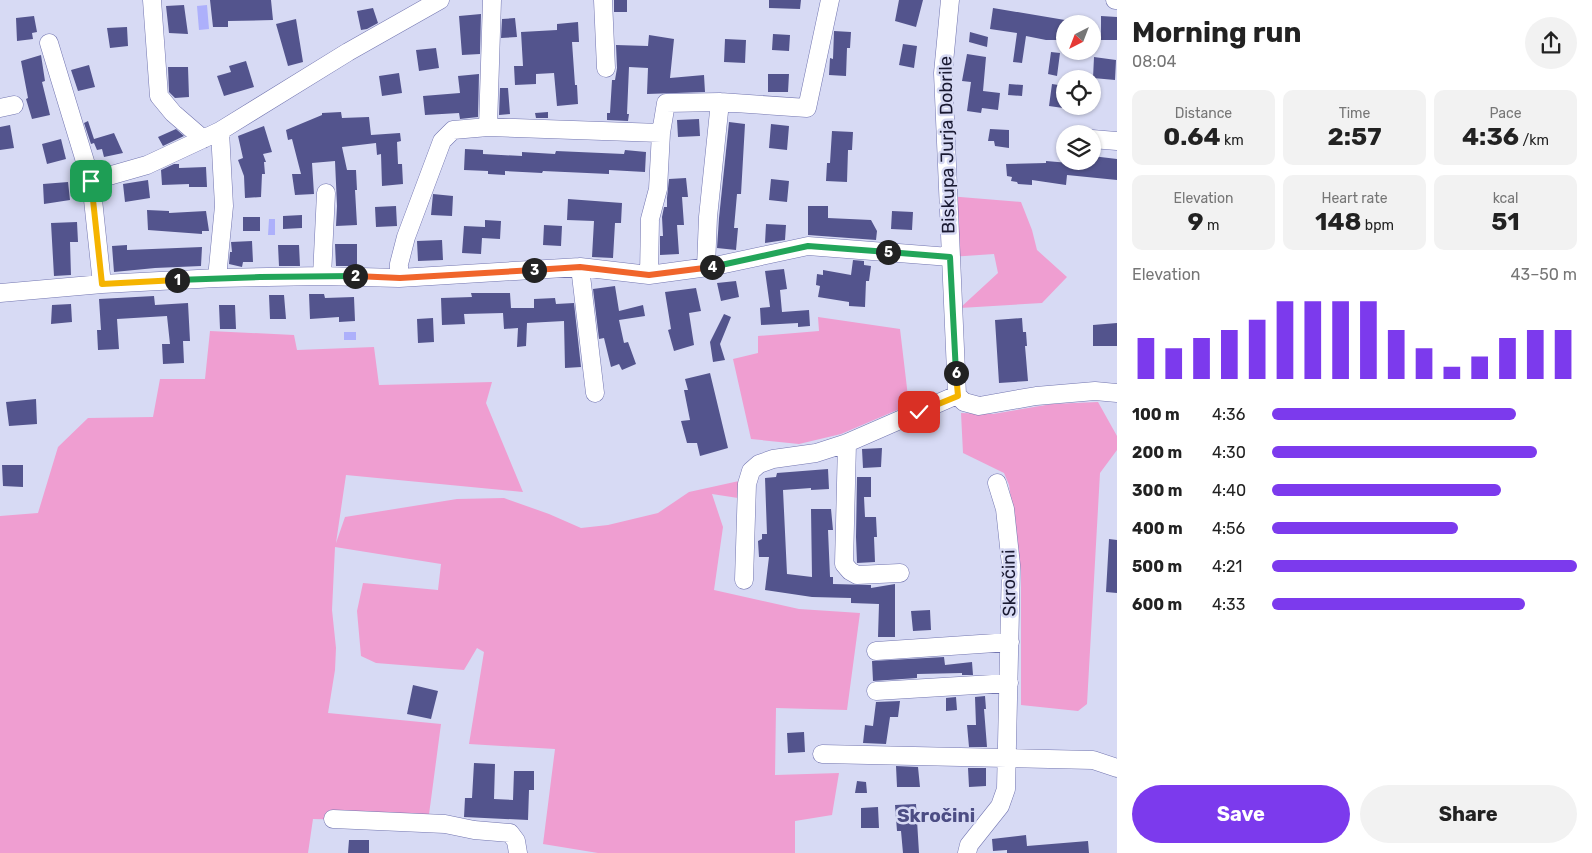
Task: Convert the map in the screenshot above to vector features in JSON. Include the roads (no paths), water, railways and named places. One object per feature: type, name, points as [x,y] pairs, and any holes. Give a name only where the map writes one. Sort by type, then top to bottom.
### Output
[{"type":"street","points":[[152,0],[159,96],[173,113],[203,139]]},
{"type":"street","points":[[91,181],[147,166],[203,139],[348,52],[440,0]]},
{"type":"street","points":[[488,127],[492,0]]},
{"type":"street","points":[[603,0],[606,68]]},
{"type":"street","points":[[649,275],[650,220],[658,189],[661,133],[666,103],[720,102],[807,108],[830,0]]},
{"type":"street","name":"Biskupa Jurja Dobrile","points":[[950,0],[943,73],[950,257],[958,396]]},
{"type":"street","points":[[49,43],[91,181],[102,284]]},
{"type":"street","points":[[706,267],[710,198],[720,102]]},
{"type":"street","points":[[400,278],[399,264],[406,237],[442,140],[453,130],[488,127],[661,133]]},
{"type":"street","points":[[217,278],[224,206],[220,130]]},
{"type":"street","points":[[1101,139],[1117,141]]},
{"type":"street","points":[[322,276],[326,194]]},
{"type":"street","points":[[0,293],[102,284],[217,278],[322,276],[400,278],[580,267],[649,275],[706,267],[808,246],[950,257]]},
{"type":"street","points":[[580,267],[594,393]]},
{"type":"street","points":[[744,580],[747,484],[751,471],[759,464],[773,459],[816,452],[847,443],[958,396],[964,402],[979,406],[1036,396],[1087,392],[1117,393]]},
{"type":"street","points":[[847,443],[844,564],[857,575],[900,573]]},
{"type":"street","name":"Skročini","points":[[967,853],[970,845],[1000,806],[1006,789],[1011,565],[1005,509],[997,484]]},
{"type":"street","points":[[876,651],[1010,642]]},
{"type":"street","points":[[876,691],[1009,683]]},
{"type":"street","points":[[822,754],[1093,760],[1117,768]]},
{"type":"street","points":[[333,819],[445,824],[474,830],[510,833],[516,841],[518,853]]},
{"type":"water","points":[[207,5],[209,29],[199,30],[197,6]]},
{"type":"water","points":[[269,219],[275,219],[275,235],[268,235]]},
{"type":"water","points":[[344,332],[356,332],[356,340],[344,340]]},
{"type":"district","name":"Skročini","points":[[936,815]]}]
